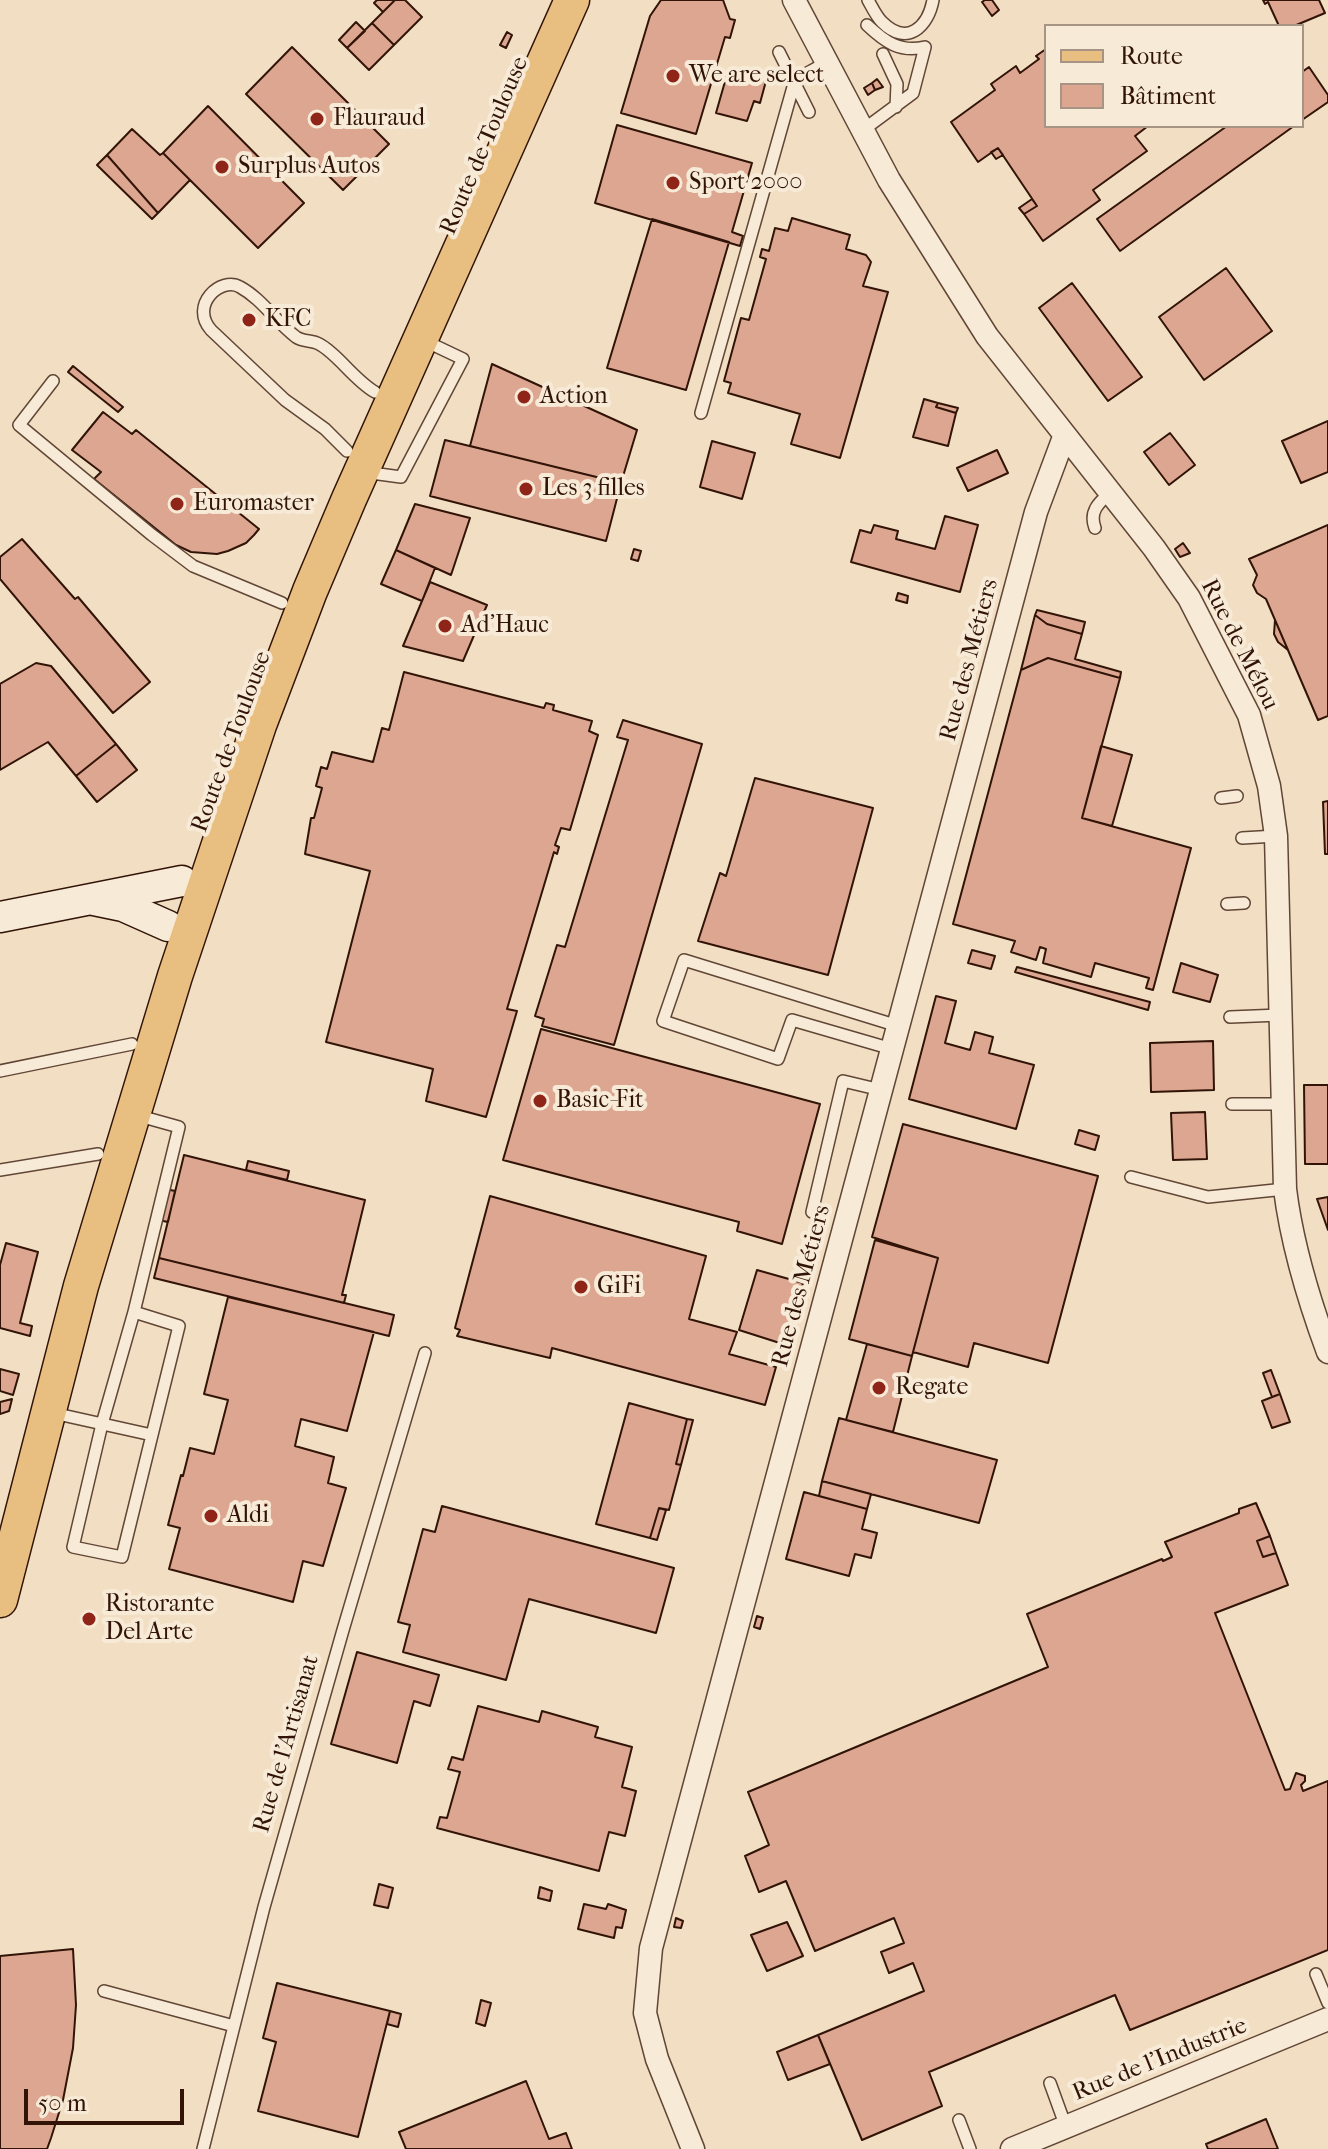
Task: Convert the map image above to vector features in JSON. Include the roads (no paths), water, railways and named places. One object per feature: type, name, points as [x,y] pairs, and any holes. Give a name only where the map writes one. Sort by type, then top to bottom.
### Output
[{"type":"main road","name":"Route de Toulouse","points":[[0,1514],[98,1154],[182,881],[232,733],[314,520],[355,461],[375,392],[436,263],[547,0]]},
{"type":"main road","points":[[0,1600],[81,1286],[175,976],[259,725],[355,461],[422,340],[572,0]]},
{"type":"main road","points":[[0,917],[182,881]]},
{"type":"main road","points":[[88,899],[123,906],[168,926]]},
{"type":"street","name":"Rue de Mélou","points":[[794,0],[889,180],[987,336],[1154,548],[1189,598],[1249,715],[1269,786],[1276,836],[1285,1189],[1297,1260],[1324,1326],[1328,1352]]},
{"type":"street","name":"Rue de Mélou","points":[[803,0],[827,62]]},
{"type":"street","name":"Rue des Métiers","points":[[693,2149],[657,2059],[645,2013],[651,1948],[1036,512],[1064,437]]},
{"type":"street","name":"Rue de l'Industrie","points":[[1012,2149],[1328,2019]]},
{"type":"lane","points":[[868,0],[881,21],[899,32],[910,33],[926,23],[933,0]]},
{"type":"lane","points":[[863,130],[913,93],[925,47],[894,46],[867,25]]},
{"type":"lane","points":[[779,52],[809,112]]},
{"type":"lane","points":[[883,54],[897,84],[896,107]]},
{"type":"lane","points":[[701,413],[795,80],[827,62]]},
{"type":"lane","points":[[375,392],[363,385],[319,344],[298,339],[236,284],[225,284],[203,305],[204,322],[211,330],[285,400],[325,429],[355,461],[401,477],[463,359],[422,340]]},
{"type":"lane","points":[[53,381],[19,425],[193,566],[282,603]]},
{"type":"lane","points":[[1095,528],[1092,514],[1098,502],[1110,493]]},
{"type":"lane","points":[[1221,798],[1237,796]]},
{"type":"lane","points":[[1242,838],[1276,836]]},
{"type":"lane","points":[[1227,904],[1244,903]]},
{"type":"lane","points":[[892,1049],[792,1020],[778,1059],[663,1021],[684,960],[898,1026]]},
{"type":"lane","points":[[1230,1017],[1280,1015]]},
{"type":"lane","points":[[0,1071],[132,1044]]},
{"type":"lane","points":[[812,1212],[843,1081],[881,1090]]},
{"type":"lane","points":[[1232,1104],[1283,1104]]},
{"type":"lane","points":[[133,1114],[179,1127],[73,1547],[122,1557],[179,1326],[134,1312]]},
{"type":"lane","points":[[0,1170],[98,1154]]},
{"type":"lane","points":[[1131,1177],[1208,1197],[1285,1189]]},
{"type":"lane","name":"Rue de l'Artisanat","points":[[203,2149],[264,1907],[425,1353]]},
{"type":"lane","points":[[49,1412],[152,1435]]},
{"type":"lane","points":[[1316,1974],[1328,2003]]},
{"type":"lane","points":[[104,1991],[234,2026]]},
{"type":"lane","points":[[1050,2083],[1066,2127]]},
{"type":"lane","points":[[959,2120],[970,2149]]},
{"type":"place","name":"We are select","points":[[673,76]]},
{"type":"place","name":"Flauraud","points":[[317,119]]},
{"type":"place","name":"Surplus Autos","points":[[222,167]]},
{"type":"place","name":"Sport 2000","points":[[673,183]]},
{"type":"place","name":"KFC","points":[[249,320]]},
{"type":"place","name":"Action","points":[[524,397]]},
{"type":"place","name":"Les 3 filles","points":[[526,489]]},
{"type":"place","name":"Euromaster","points":[[177,504]]},
{"type":"place","name":"Ad’Hauc","points":[[445,626]]},
{"type":"place","name":"Basic-Fit","points":[[540,1101]]},
{"type":"place","name":"GiFi","points":[[581,1287]]},
{"type":"place","name":"Regate","points":[[879,1388]]},
{"type":"place","name":"Aldi","points":[[211,1516]]},
{"type":"place","name":"Ristorante Del Arte","points":[[89,1619]]}]
